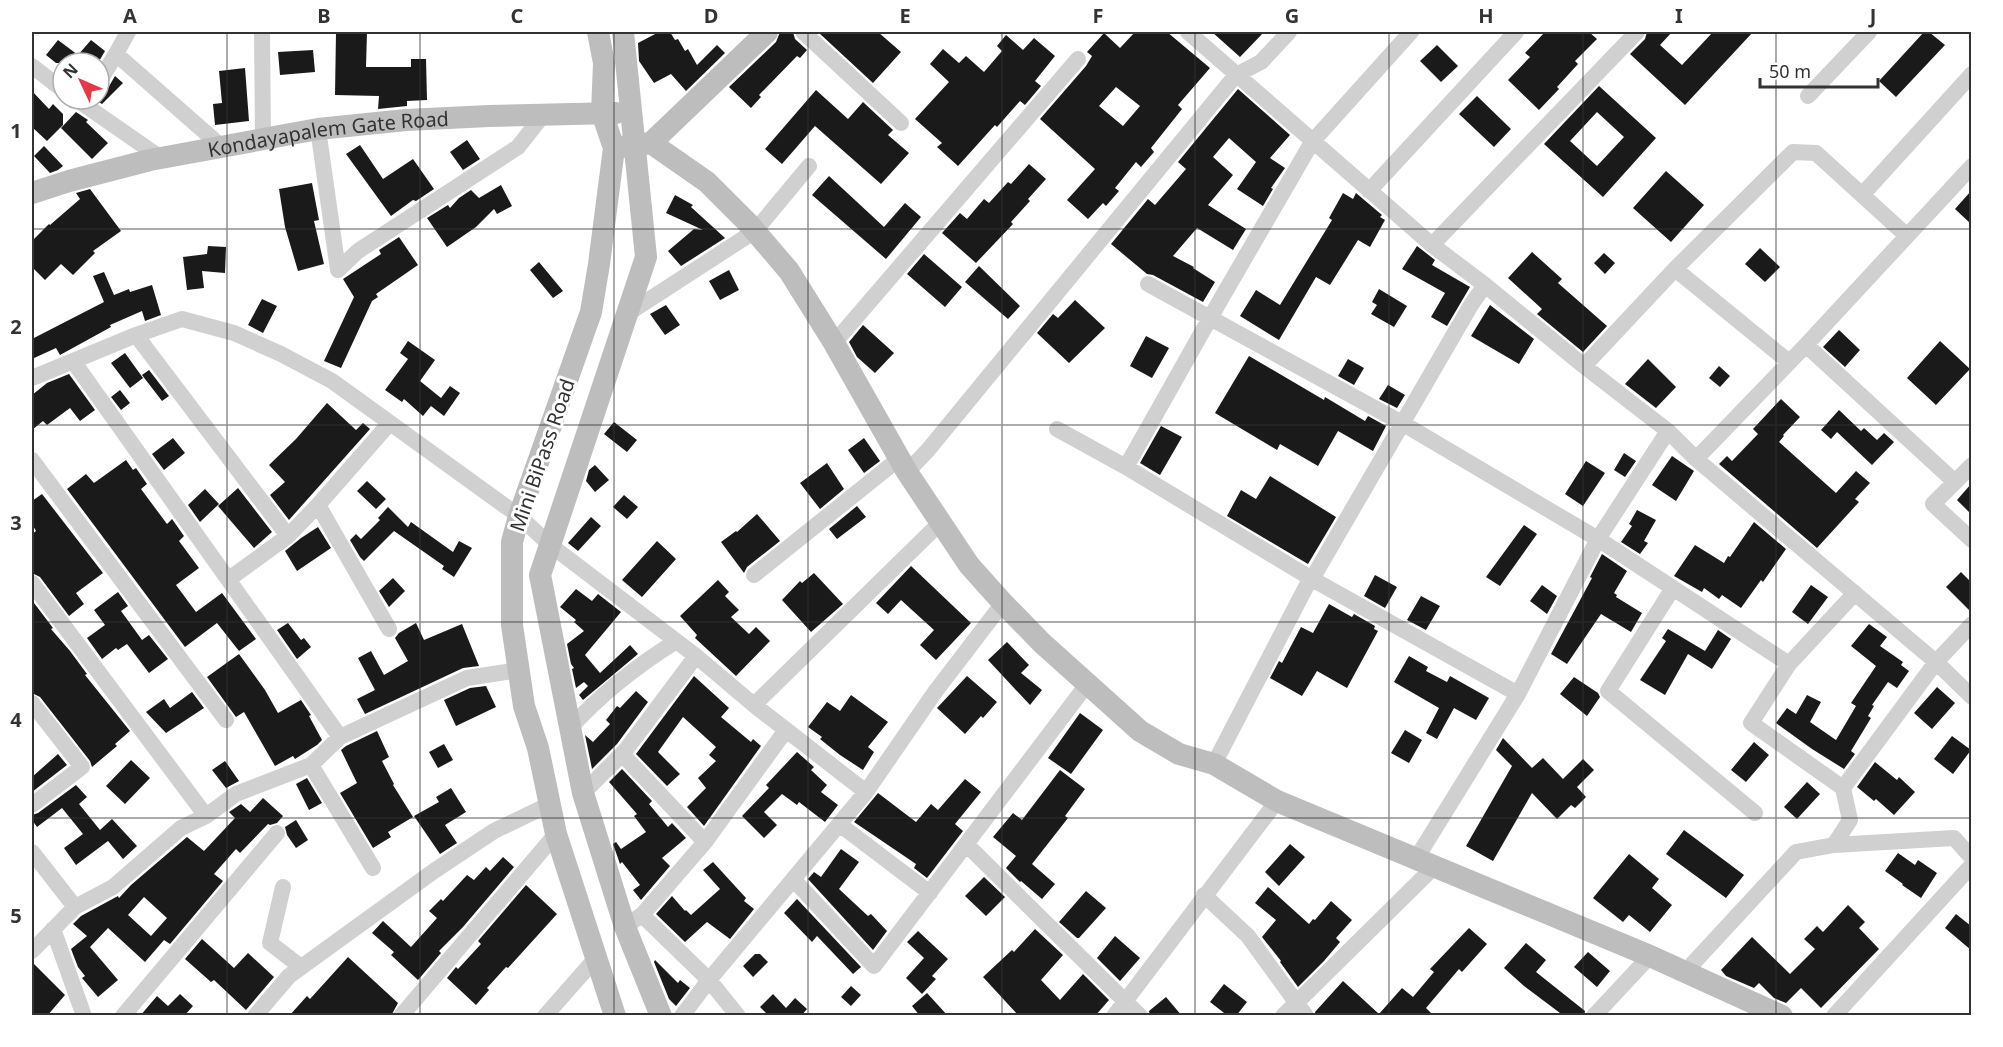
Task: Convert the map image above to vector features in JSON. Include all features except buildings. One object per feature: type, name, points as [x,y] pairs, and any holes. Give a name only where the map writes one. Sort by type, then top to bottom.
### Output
[{"type":"street","points":[[111,62],[128,32]]},
{"type":"street","points":[[262,32],[263,139]]},
{"type":"street","name":"Mini BiPass Road","points":[[598,32],[604,63],[602,113],[633,145],[591,312],[519,516],[512,542],[512,625],[524,706],[538,748],[548,805],[615,1016]]},
{"type":"street","points":[[623,32],[646,257],[540,575],[583,794],[634,921],[661,1016]]},
{"type":"street","points":[[633,145],[767,32]]},
{"type":"street","points":[[803,32],[901,123]]},
{"type":"street","points":[[1188,32],[1432,245],[1668,431],[1696,459],[1936,662],[1971,697]]},
{"type":"street","points":[[754,574],[928,450],[1236,75],[1262,62],[1289,32]]},
{"type":"street","points":[[1126,467],[1312,142],[1411,32]]},
{"type":"street","points":[[1369,191],[1516,32]]},
{"type":"street","points":[[1432,245],[1637,32]]},
{"type":"street","points":[[1808,96],[1869,32]]},
{"type":"street","points":[[116,54],[222,147]]},
{"type":"street","points":[[834,344],[1078,59]]},
{"type":"street","points":[[32,66],[51,81]]},
{"type":"street","points":[[1862,195],[1971,74]]},
{"type":"street","points":[[97,111],[161,158]]},
{"type":"street","name":"Kondayapalem Gate Road","points":[[32,193],[69,181],[161,158],[318,129],[406,120],[631,113]]},
{"type":"street","points":[[318,129],[338,270],[358,251],[518,147],[544,114]]},
{"type":"street","points":[[633,145],[707,183],[755,231],[789,271],[904,465],[969,565],[1042,643],[1140,731],[1179,754],[1214,764],[1276,801],[1650,956],[1780,1015]]},
{"type":"street","points":[[1584,366],[1675,269],[1793,152],[1816,153],[1906,236]]},
{"type":"street","points":[[627,314],[755,231],[808,166]]},
{"type":"street","points":[[1696,459],[1806,345],[1971,166]]},
{"type":"street","points":[[1675,269],[1789,362]]},
{"type":"street","points":[[1148,284],[1402,423],[1598,539],[1789,664]]},
{"type":"street","points":[[1214,764],[1307,585],[1485,285]]},
{"type":"street","points":[[32,378],[136,335],[182,319],[234,333],[281,354],[332,381],[519,516],[549,544],[696,656],[754,705],[866,792]]},
{"type":"street","points":[[136,335],[288,536]]},
{"type":"street","points":[[1806,345],[1954,482]]},
{"type":"street","points":[[73,361],[340,737]]},
{"type":"street","points":[[229,579],[288,536],[389,424]]},
{"type":"street","points":[[1057,429],[1126,467],[1312,579],[1518,694]]},
{"type":"street","points":[[1283,1016],[1301,1009],[1425,863],[1518,694],[1598,539],[1668,431]]},
{"type":"street","points":[[32,460],[226,720]]},
{"type":"street","points":[[1971,465],[1933,504],[1971,540]]},
{"type":"street","points":[[318,505],[389,629]]},
{"type":"street","points":[[754,705],[941,522]]},
{"type":"street","points":[[32,583],[206,816]]},
{"type":"street","points":[[1673,588],[1608,691],[1755,813]]},
{"type":"street","points":[[1834,844],[1851,820],[1843,788],[1751,723],[1789,664],[1855,593]]},
{"type":"street","points":[[682,1016],[709,980],[866,792],[935,692],[1003,603]]},
{"type":"street","points":[[1843,788],[1936,662],[1971,624]]},
{"type":"street","points":[[570,729],[592,704],[639,664],[675,642]]},
{"type":"street","points":[[583,794],[622,754],[696,656]]},
{"type":"street","points":[[32,951],[75,907],[113,887],[181,828],[206,816],[236,794],[311,765],[340,737],[467,678],[519,670]]},
{"type":"street","points":[[793,879],[874,966],[1088,683]]},
{"type":"street","points":[[32,703],[82,767],[32,805]]},
{"type":"street","points":[[634,921],[705,842],[786,730]]},
{"type":"street","points":[[622,754],[705,842]]},
{"type":"street","points":[[311,765],[373,868]]},
{"type":"street","points":[[1114,1016],[1276,801]]},
{"type":"street","points":[[255,1016],[289,976],[434,871],[494,831],[548,805]]},
{"type":"street","points":[[838,824],[930,892]]},
{"type":"street","points":[[123,1016],[277,833]]},
{"type":"street","points":[[401,1016],[556,834]]},
{"type":"street","points":[[1685,972],[1796,852],[1834,844],[1954,838],[1971,858]]},
{"type":"street","points":[[966,844],[1140,1016]]},
{"type":"street","points":[[32,852],[75,907]]},
{"type":"street","points":[[1834,1016],[1971,865]]},
{"type":"street","points":[[283,887],[270,943],[301,967]]},
{"type":"street","points":[[1204,895],[1248,936],[1301,1009]]},
{"type":"street","points":[[634,921],[709,980],[738,1016]]},
{"type":"street","points":[[53,929],[84,1016]]},
{"type":"street","points":[[1594,1016],[1650,956]]},
{"type":"street","points":[[545,1016],[596,958]]}]
